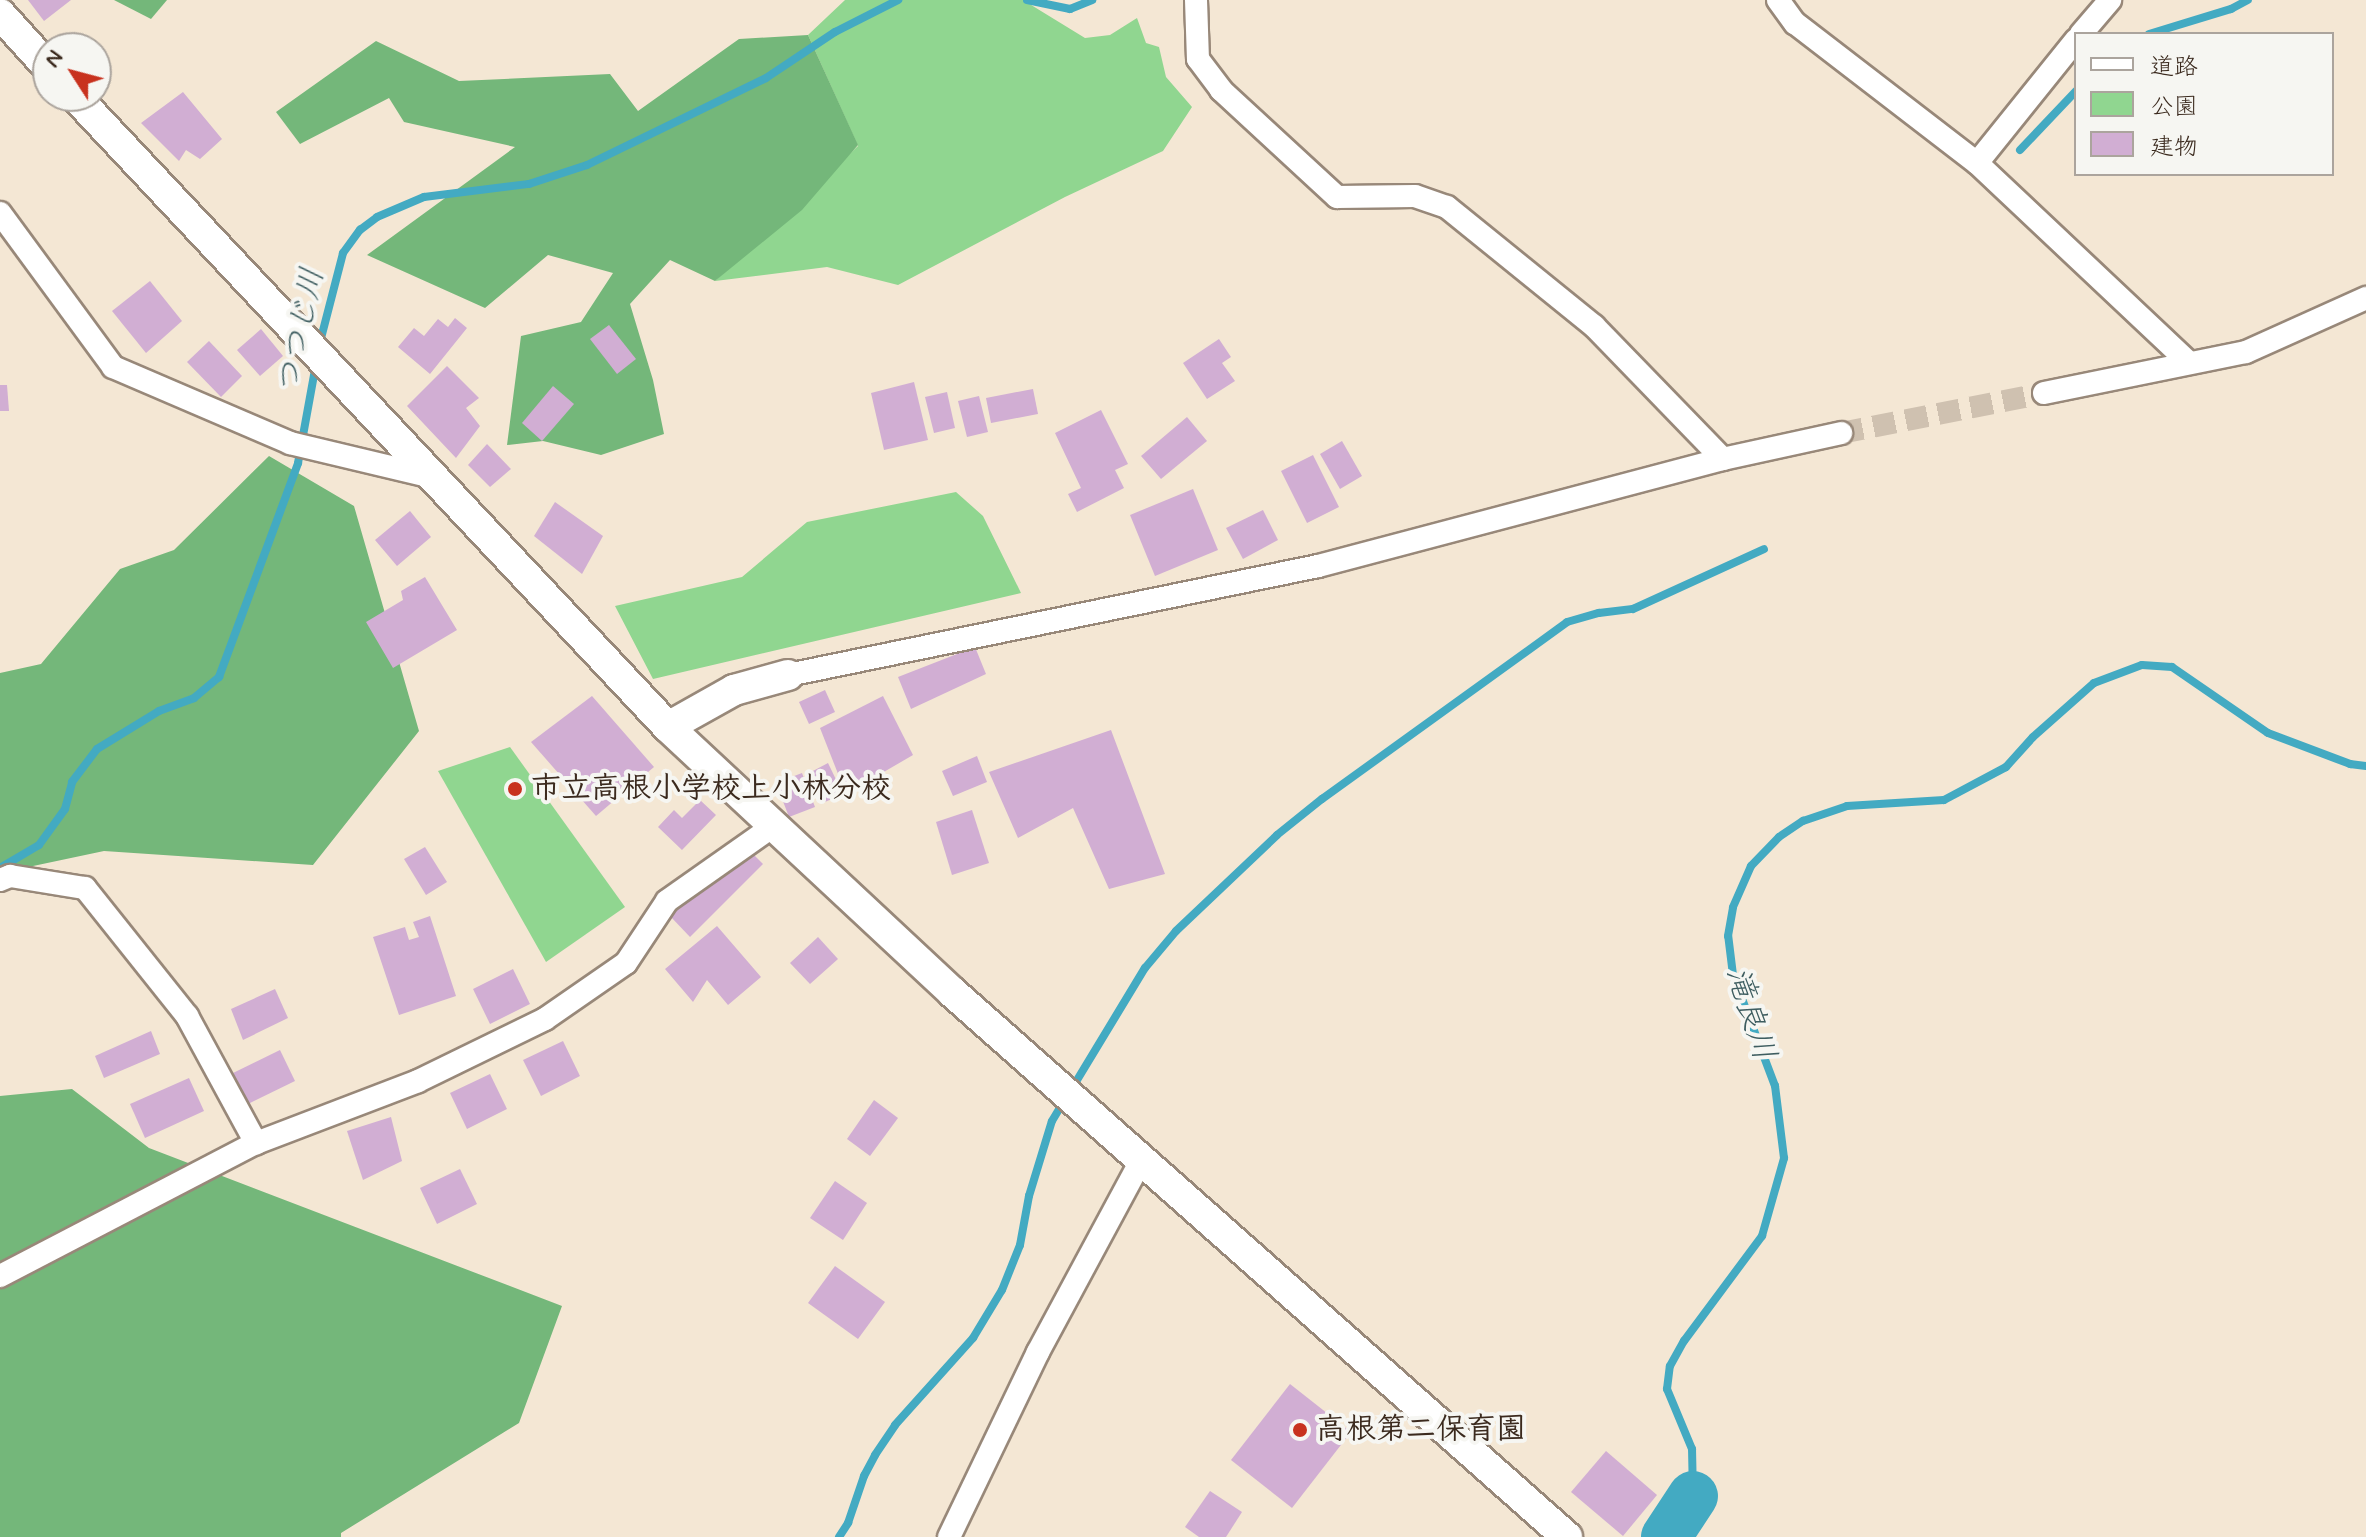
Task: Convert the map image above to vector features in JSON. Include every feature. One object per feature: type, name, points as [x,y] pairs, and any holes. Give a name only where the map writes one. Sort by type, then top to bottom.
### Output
[{"type":"street","points":[[1196,0],[1198,59],[1221,90],[1337,197],[1415,196],[1447,207],[1513,265],[1594,326],[1723,459]]},
{"type":"street","points":[[1778,0],[1795,23],[1977,163],[2189,363]]},
{"type":"street","points":[[2083,32],[2110,0]]},
{"type":"street","points":[[0,14],[32,49]]},
{"type":"street","points":[[1977,163],[2074,42]]},
{"type":"street","points":[[90,112],[428,476],[668,727],[772,827],[1141,1161],[1567,1537]]},
{"type":"street","points":[[0,213],[113,367],[290,443],[428,476]]},
{"type":"street","points":[[2044,393],[2246,352],[2366,298]]},
{"type":"street","points":[[668,727],[734,690],[788,675],[1318,566],[1723,459],[1841,433]]},
{"type":"street","points":[[0,1276],[256,1143],[418,1081],[545,1019],[626,963],[667,901],[772,827]]},
{"type":"street","points":[[0,880],[10,876],[85,888],[187,1016],[256,1143]]},
{"type":"street","points":[[949,1537],[1038,1352],[1141,1161]]},
{"type":"green space","points":[[114,0],[167,0],[151,19]]},
{"type":"green space","points":[[845,0],[1023,0],[1085,38],[1110,35],[1137,18],[1146,43],[1159,47],[1166,77],[1192,107],[1163,151],[1065,197],[898,285],[827,267],[715,281],[858,146],[808,35]]},
{"type":"green space","points":[[808,35],[858,145],[802,210],[715,281],[670,260],[630,304],[653,380],[664,434],[601,455],[543,441],[507,445],[521,336],[581,322],[613,273],[548,255],[485,308],[367,255],[515,147],[404,122],[389,98],[300,144],[276,112],[376,41],[459,81],[610,74],[638,111],[739,39]]},
{"type":"green space","points":[[269,456],[354,506],[419,731],[313,865],[104,851],[0,873],[0,673],[41,664],[120,569],[174,550]]},
{"type":"green space","points":[[956,492],[983,516],[1021,593],[653,679],[615,606],[742,577],[807,522]]},
{"type":"green space","points":[[510,747],[625,907],[546,962],[438,771]]},
{"type":"green space","points":[[72,1089],[149,1148],[562,1306],[519,1423],[341,1533],[341,1537],[0,1537],[0,1096]]},
{"type":"building","points":[[28,0],[71,0],[44,21]]},
{"type":"building","points":[[183,92],[222,139],[200,159],[186,150],[179,161],[141,123]]},
{"type":"building","points":[[150,281],[182,321],[146,353],[112,311]]},
{"type":"building","points":[[455,318],[467,328],[430,374],[398,347],[414,328],[424,336],[438,319],[448,327]]},
{"type":"building","points":[[609,325],[636,359],[617,374],[590,339]]},
{"type":"building","points":[[261,329],[283,356],[260,376],[237,350]]},
{"type":"building","points":[[1219,339],[1231,357],[1222,363],[1235,381],[1207,399],[1183,363]]},
{"type":"building","points":[[209,341],[242,376],[221,397],[187,362]]},
{"type":"building","points":[[447,366],[479,398],[466,408],[480,426],[456,458],[407,406]]},
{"type":"building","points":[[914,382],[928,440],[884,450],[871,393]]},
{"type":"building","points":[[0,385],[7,385],[9,411],[0,411]]},
{"type":"building","points":[[553,386],[574,404],[542,441],[522,423]]},
{"type":"building","points":[[1033,389],[1038,414],[991,423],[986,398]]},
{"type":"building","points":[[947,392],[955,428],[934,433],[925,397]]},
{"type":"building","points":[[979,396],[988,432],[967,437],[958,401]]},
{"type":"building","points":[[1101,410],[1128,464],[1115,470],[1124,488],[1077,512],[1068,494],[1081,488],[1055,433]]},
{"type":"building","points":[[1187,417],[1207,441],[1161,479],[1141,456]]},
{"type":"building","points":[[1342,441],[1362,476],[1340,489],[1320,454]]},
{"type":"building","points":[[487,444],[511,469],[490,487],[468,465]]},
{"type":"building","points":[[1313,455],[1339,507],[1307,523],[1281,471]]},
{"type":"building","points":[[1193,489],[1218,550],[1155,576],[1130,515]]},
{"type":"building","points":[[555,502],[603,536],[582,574],[534,536]]},
{"type":"building","points":[[1263,510],[1278,540],[1243,559],[1226,528]]},
{"type":"building","points":[[410,511],[431,537],[397,566],[375,540]]},
{"type":"building","points":[[425,577],[457,630],[393,668],[366,622],[403,600],[401,591]]},
{"type":"building","points":[[975,647],[986,674],[911,709],[898,677]]},
{"type":"building","points":[[825,690],[835,712],[809,724],[799,702]]},
{"type":"building","points":[[592,696],[654,767],[596,816],[531,742]]},
{"type":"building","points":[[883,696],[913,755],[846,794],[820,728]]},
{"type":"building","points":[[1111,730],[1165,874],[1109,889],[1073,808],[1018,838],[989,772]]},
{"type":"building","points":[[977,756],[987,782],[953,796],[942,771]]},
{"type":"building","points":[[828,763],[843,794],[825,802],[811,772]]},
{"type":"building","points":[[802,773],[815,807],[789,817],[776,783]]},
{"type":"building","points":[[700,800],[716,815],[682,850],[658,827],[674,810],[682,818]]},
{"type":"building","points":[[972,810],[989,863],[952,875],[936,822]]},
{"type":"building","points":[[742,843],[763,864],[690,937],[670,916]]},
{"type":"building","points":[[425,847],[447,882],[426,895],[404,859]]},
{"type":"building","points":[[430,916],[456,996],[399,1015],[373,937],[405,927],[409,940],[419,937],[413,922]]},
{"type":"building","points":[[717,926],[761,977],[728,1005],[707,980],[693,1002],[665,969]]},
{"type":"building","points":[[818,937],[838,959],[810,984],[790,963]]},
{"type":"building","points":[[513,969],[530,1004],[490,1024],[473,989]]},
{"type":"building","points":[[275,989],[288,1018],[243,1040],[231,1009]]},
{"type":"building","points":[[151,1031],[160,1054],[104,1078],[95,1056]]},
{"type":"building","points":[[563,1041],[580,1076],[541,1096],[523,1060]]},
{"type":"building","points":[[280,1050],[295,1081],[248,1104],[233,1073]]},
{"type":"building","points":[[490,1074],[507,1109],[467,1129],[450,1093]]},
{"type":"building","points":[[189,1078],[204,1111],[145,1138],[130,1104]]},
{"type":"building","points":[[874,1100],[898,1118],[870,1156],[847,1139]]},
{"type":"building","points":[[391,1117],[402,1161],[363,1180],[347,1131]]},
{"type":"building","points":[[460,1169],[477,1204],[437,1224],[420,1188]]},
{"type":"building","points":[[835,1181],[867,1203],[843,1240],[810,1218]]},
{"type":"building","points":[[835,1266],[885,1302],[858,1339],[808,1303]]},
{"type":"building","points":[[1290,1384],[1351,1432],[1292,1508],[1231,1460]]},
{"type":"building","points":[[1606,1451],[1657,1495],[1623,1536],[1571,1492]]},
{"type":"building","points":[[1210,1491],[1242,1512],[1226,1537],[1199,1537],[1185,1527]]},
{"type":"waterway","name":"つつじ川","points":[[319,346],[343,253],[360,230],[377,217],[424,197],[529,184],[587,165],[766,78],[835,32],[898,0]]},
{"type":"waterway","name":"つつじ川","points":[[1027,0],[1070,9],[1092,0]]},
{"type":"waterway","points":[[2156,32],[2231,9],[2248,0]]},
{"type":"waterway","points":[[2020,150],[2074,93]]},
{"type":"waterway","name":"つつじ川","points":[[0,868],[39,845],[65,809],[72,782],[97,749],[159,711],[194,698],[219,677],[298,463],[316,364]]},
{"type":"waterway","points":[[1071,1090],[1145,968],[1176,931],[1277,835],[1322,799],[1567,622],[1599,613],[1633,609],[1764,549]]},
{"type":"waterway","name":"滝良川","points":[[1693,1496],[1692,1449],[1667,1389],[1670,1366],[1684,1341],[1762,1236],[1784,1158],[1775,1086],[1733,975],[1728,936],[1733,907],[1751,866],[1779,837],[1803,821],[1847,806],[1944,800],[2006,767],[2033,737],[2094,683],[2142,665],[2172,667],[2268,733],[2350,764],[2366,766]]},
{"type":"waterway","points":[[839,1537],[848,1523],[864,1476],[875,1455],[895,1425],[973,1338],[1002,1290],[1020,1245],[1029,1196],[1052,1121],[1064,1101]]},
{"type":"waterway","name":"滝良川","points":[[1666,1537],[1693,1496]]},
{"type":"tunnel","points":[[1841,433],[2044,393]]},
{"type":"place","name":"市立高根小学校上小林分校","points":[[515,789]]},
{"type":"place","name":"高根第二保育園","points":[[1300,1430]]}]
